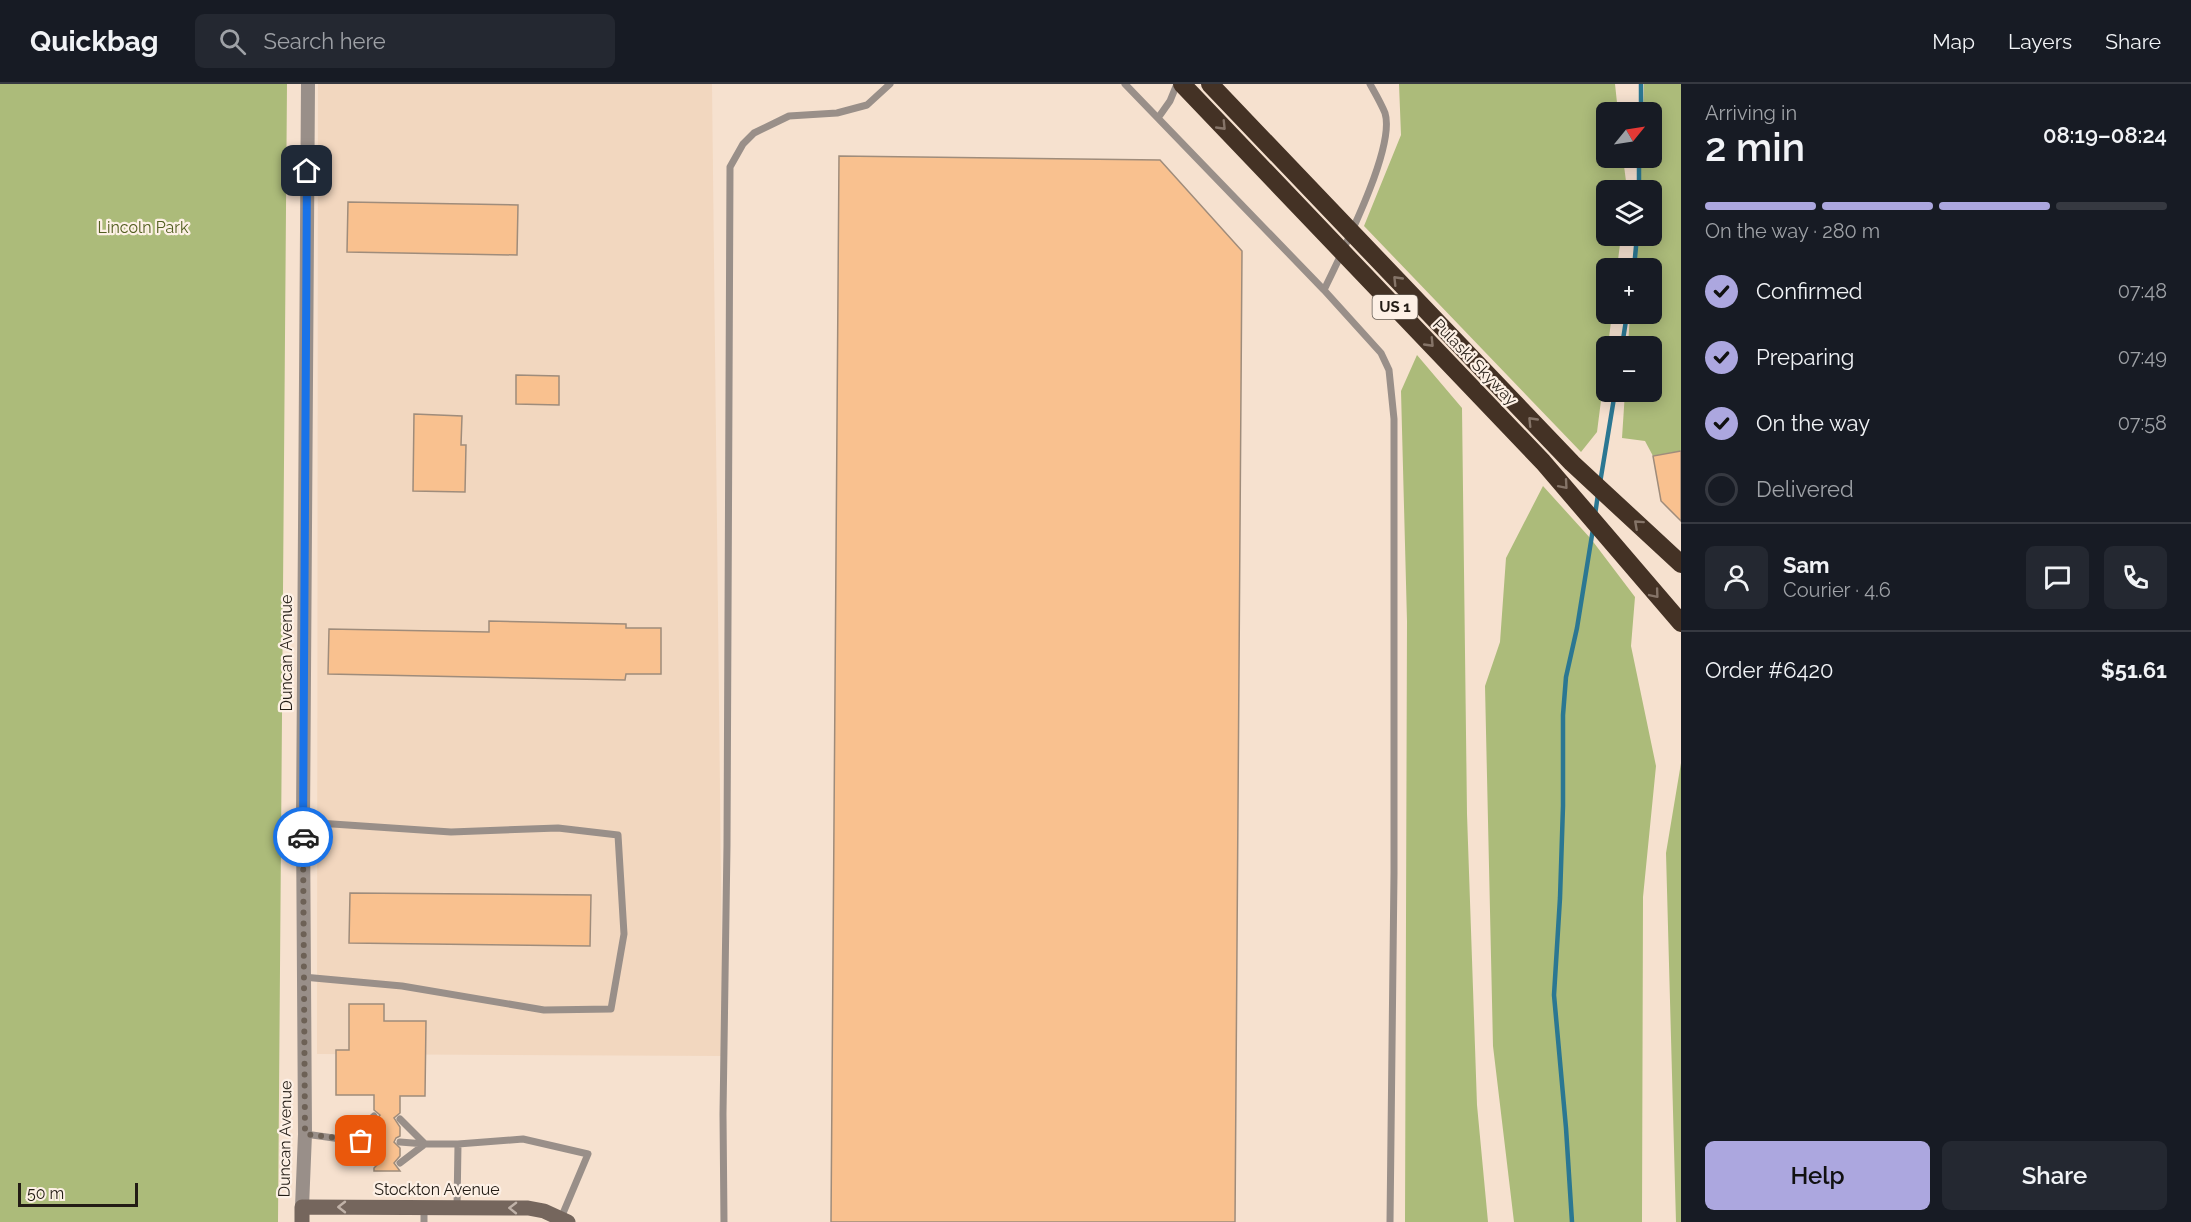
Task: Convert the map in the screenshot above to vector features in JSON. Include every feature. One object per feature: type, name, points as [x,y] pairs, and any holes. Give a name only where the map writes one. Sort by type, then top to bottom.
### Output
[{"type":"highway","name":"Pulaski Skyway","points":[[1182,84],[1543,462],[1681,623]]},
{"type":"highway","name":"Pulaski Skyway","points":[[1210,84],[1572,463],[1681,564]]},
{"type":"main road","name":"Stockton Avenue","points":[[302,1214],[424,1215],[457,1208],[528,1208],[544,1211],[565,1220]]},
{"type":"street","name":"Duncan Avenue","points":[[302,1214],[305,1134],[303,822],[308,84]]},
{"type":"lane","points":[[724,1222],[730,167],[743,144],[754,133],[789,116],[837,113],[867,105],[890,84]]},
{"type":"lane","points":[[1125,84],[1324,290],[1381,353],[1389,370],[1394,419],[1394,861],[1390,1222]]},
{"type":"lane","points":[[1158,118],[1170,101],[1177,84]]},
{"type":"lane","points":[[1324,290],[1358,216],[1386,137],[1385,114],[1370,84]]},
{"type":"lane","points":[[303,822],[451,832],[558,828],[618,835],[624,934],[611,1009],[544,1010],[402,986],[303,977]]},
{"type":"lane","points":[[348,1140],[374,1116]]},
{"type":"lane","points":[[400,1119],[425,1144]]},
{"type":"lane","points":[[305,1134],[374,1141]]},
{"type":"lane","points":[[400,1142],[458,1144],[523,1139],[588,1154],[565,1220]]},
{"type":"lane","points":[[348,1140],[374,1162]]},
{"type":"lane","points":[[400,1163],[425,1144]]},
{"type":"lane","points":[[457,1208],[458,1144]]},
{"type":"shaded area","points":[[318,84],[712,84],[723,1056],[317,1054]]},
{"type":"green space","name":"Lincoln Park","points":[[0,84],[287,84],[278,1222],[0,1222]]},
{"type":"green space","points":[[1399,84],[1615,84],[1617,102],[1596,102],[1596,168],[1624,168],[1626,180],[1596,180],[1596,246],[1620,246],[1618,258],[1596,258],[1596,324],[1611,324],[1609,336],[1596,336],[1596,402],[1601,402],[1597,432],[1581,452],[1364,226],[1401,135]]},
{"type":"green space","points":[[1644,84],[1681,84],[1681,451],[1653,456],[1645,441],[1622,438],[1624,402],[1662,402],[1662,336],[1629,336],[1629,324],[1662,324],[1662,258],[1634,258],[1634,246],[1662,246],[1662,180],[1639,180],[1639,168],[1662,168],[1662,102],[1643,102]]},
{"type":"green space","points":[[1417,355],[1462,408],[1467,814],[1477,1105],[1488,1222],[1405,1222],[1407,621],[1401,391]]},
{"type":"green space","points":[[1543,486],[1591,539],[1635,597],[1631,646],[1656,766],[1643,897],[1642,1222],[1514,1222],[1493,1046],[1485,686],[1500,642],[1506,558]]},
{"type":"green space","points":[[1681,763],[1681,1222],[1676,1222],[1666,853]]},
{"type":"building","points":[[839,156],[1160,160],[1242,251],[1235,1222],[831,1222]]},
{"type":"building","points":[[348,202],[518,205],[517,255],[347,252]]},
{"type":"building","points":[[516,375],[559,376],[559,405],[516,404]]},
{"type":"building","points":[[414,414],[462,416],[461,445],[466,445],[465,492],[413,491]]},
{"type":"building","points":[[1681,451],[1681,521],[1661,501],[1653,456]]},
{"type":"building","points":[[489,621],[626,624],[626,628],[661,628],[661,674],[626,674],[625,680],[328,674],[329,629],[489,632]]},
{"type":"building","points":[[350,893],[591,895],[590,946],[349,943]]},
{"type":"building","points":[[349,1004],[384,1004],[384,1021],[426,1021],[425,1096],[400,1096],[400,1113],[394,1118],[400,1127],[400,1136],[394,1142],[400,1148],[400,1156],[394,1163],[400,1171],[374,1171],[380,1162],[374,1155],[374,1147],[380,1142],[379,1138],[374,1135],[374,1123],[380,1115],[374,1110],[374,1095],[336,1095],[336,1050],[349,1050]]},
{"type":"waterway","points":[[1641,84],[1641,102]]},
{"type":"waterway","points":[[1639,168],[1639,180]]},
{"type":"waterway","points":[[1635,258],[1636,246]]},
{"type":"waterway","points":[[1624,336],[1625,324]]},
{"type":"waterway","points":[[1600,483],[1613,402]]},
{"type":"waterway","points":[[1595,515],[1598,494]]},
{"type":"waterway","points":[[1572,1222],[1554,995],[1560,898],[1563,715],[1566,677],[1577,628],[1593,529]]},
{"type":"way so far","points":[[303,837],[305,1134],[361,1141]]},
{"type":"route","points":[[303,837],[307,171]]}]
